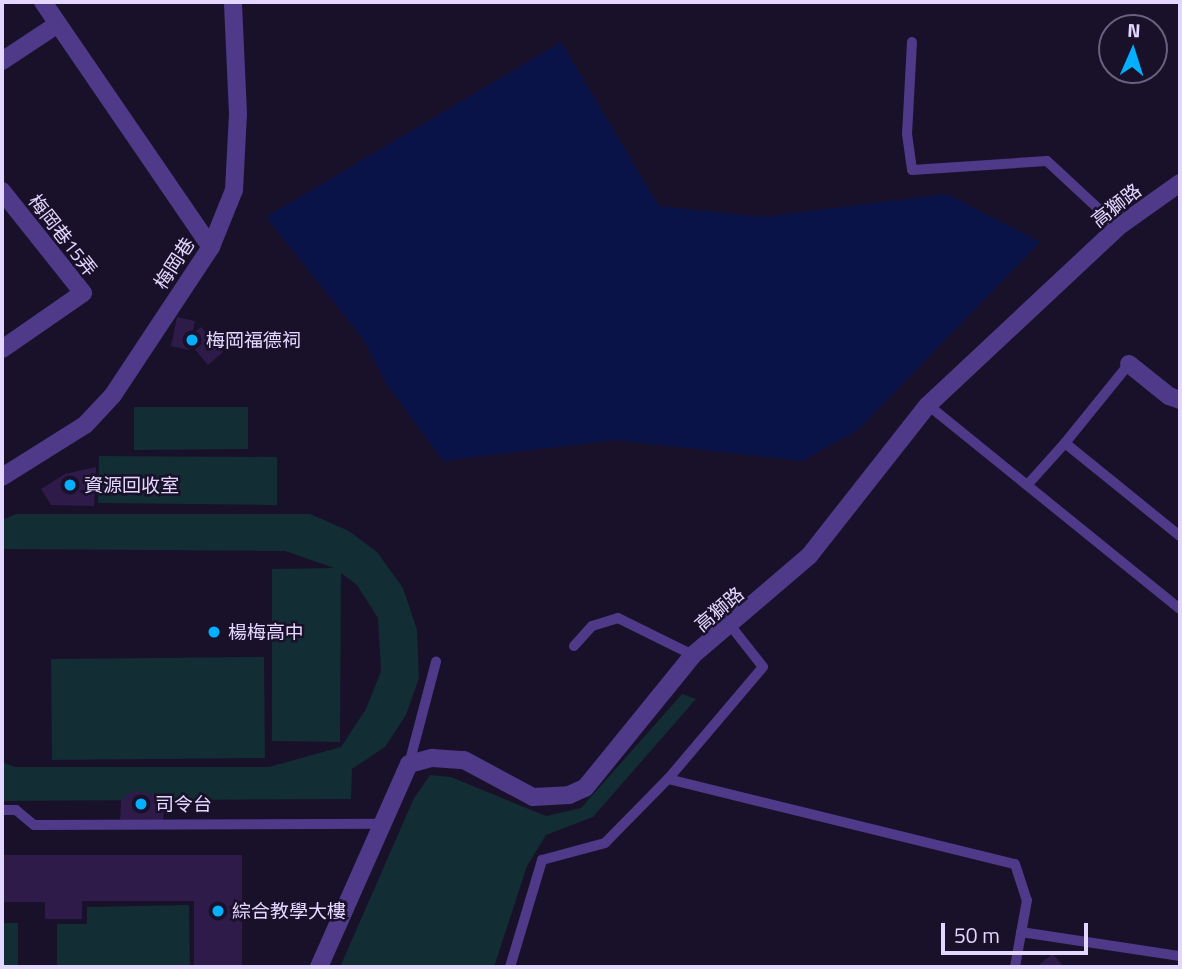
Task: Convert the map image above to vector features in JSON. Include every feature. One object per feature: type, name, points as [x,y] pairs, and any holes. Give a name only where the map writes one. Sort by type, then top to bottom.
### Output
[{"type":"street","points":[[43,2],[211,247]]},
{"type":"street","name":"梅岡巷","points":[[2,475],[85,425],[113,395],[211,247],[234,190],[238,114],[233,2]]},
{"type":"street","points":[[2,61],[58,24]]},
{"type":"street","name":"高獅路","points":[[409,764],[432,758],[464,760],[533,797],[569,795],[585,788],[607,767],[693,655],[809,556],[928,405],[1118,227],[1180,183]]},
{"type":"street","name":"梅岡巷15弄","points":[[2,191],[83,293],[2,349]]},
{"type":"street","points":[[1129,364],[1168,396],[1180,400]]},
{"type":"street","points":[[319,967],[409,764]]},
{"type":"lane","points":[[912,42],[906,135],[912,170],[1047,162],[1118,227]]},
{"type":"lane","points":[[1029,482],[1065,443],[1129,364]]},
{"type":"lane","points":[[928,405],[1029,482],[1180,609]]},
{"type":"lane","points":[[1065,443],[1180,536]]},
{"type":"lane","points":[[574,646],[592,626],[618,618],[693,655]]},
{"type":"lane","points":[[510,967],[542,860],[605,843],[668,779],[763,667],[730,625]]},
{"type":"lane","points":[[409,764],[436,662]]},
{"type":"lane","points":[[668,779],[1015,864],[1027,900],[1015,967]]},
{"type":"lane","points":[[2,810],[16,810],[34,825],[383,824]]},
{"type":"lane","points":[[1021,932],[1180,956]]},
{"type":"green space","points":[[134,407],[248,407],[248,449],[134,450]]},
{"type":"green space","points":[[99,456],[277,457],[277,505],[98,503]]},
{"type":"green space","points":[[16,514],[310,514],[349,531],[377,552],[403,588],[417,630],[419,678],[406,715],[385,747],[352,769],[351,799],[2,801],[2,762],[15,767],[269,767],[341,747],[366,709],[381,671],[378,618],[357,585],[341,573],[340,742],[272,741],[272,569],[334,568],[285,551],[2,549],[2,520]]},
{"type":"green space","points":[[264,657],[265,758],[52,760],[51,659]]},
{"type":"green space","points":[[682,694],[696,699],[593,817],[546,835],[527,866],[494,967],[340,967],[414,798],[430,775],[451,777],[546,816],[581,808]]},
{"type":"green space","points":[[189,905],[190,967],[57,967],[57,924],[87,924],[87,907]]},
{"type":"green space","points":[[2,923],[18,923],[18,967],[2,967]]},
{"type":"shaded area","points":[[561,42],[659,206],[761,217],[947,194],[1040,242],[858,430],[802,461],[615,440],[443,461],[387,385],[363,339],[266,217]]},
{"type":"building","name":"梅岡福德祠","points":[[177,317],[195,321],[192,334],[201,327],[223,352],[208,365],[191,345],[189,350],[171,346]]},
{"type":"building","name":"資源回收室","points":[[96,467],[94,506],[51,505],[41,489],[65,474]]},
{"type":"building","name":"司令台","points":[[134,791],[156,795],[164,807],[163,821],[120,822],[121,800]]},
{"type":"building","name":"綜合教學大樓","points":[[2,855],[242,855],[242,965],[194,967],[194,901],[82,901],[82,919],[45,919],[45,902],[2,902]]},
{"type":"building","points":[[1053,954],[1064,967],[1036,967]]},
{"type":"place","name":"梅岡福德祠","points":[[192,340]]},
{"type":"place","name":"資源回收室","points":[[70,485]]},
{"type":"place","name":"楊梅高中","points":[[214,632]]},
{"type":"place","name":"司令台","points":[[141,804]]},
{"type":"place","name":"綜合教學大樓","points":[[218,911]]}]
